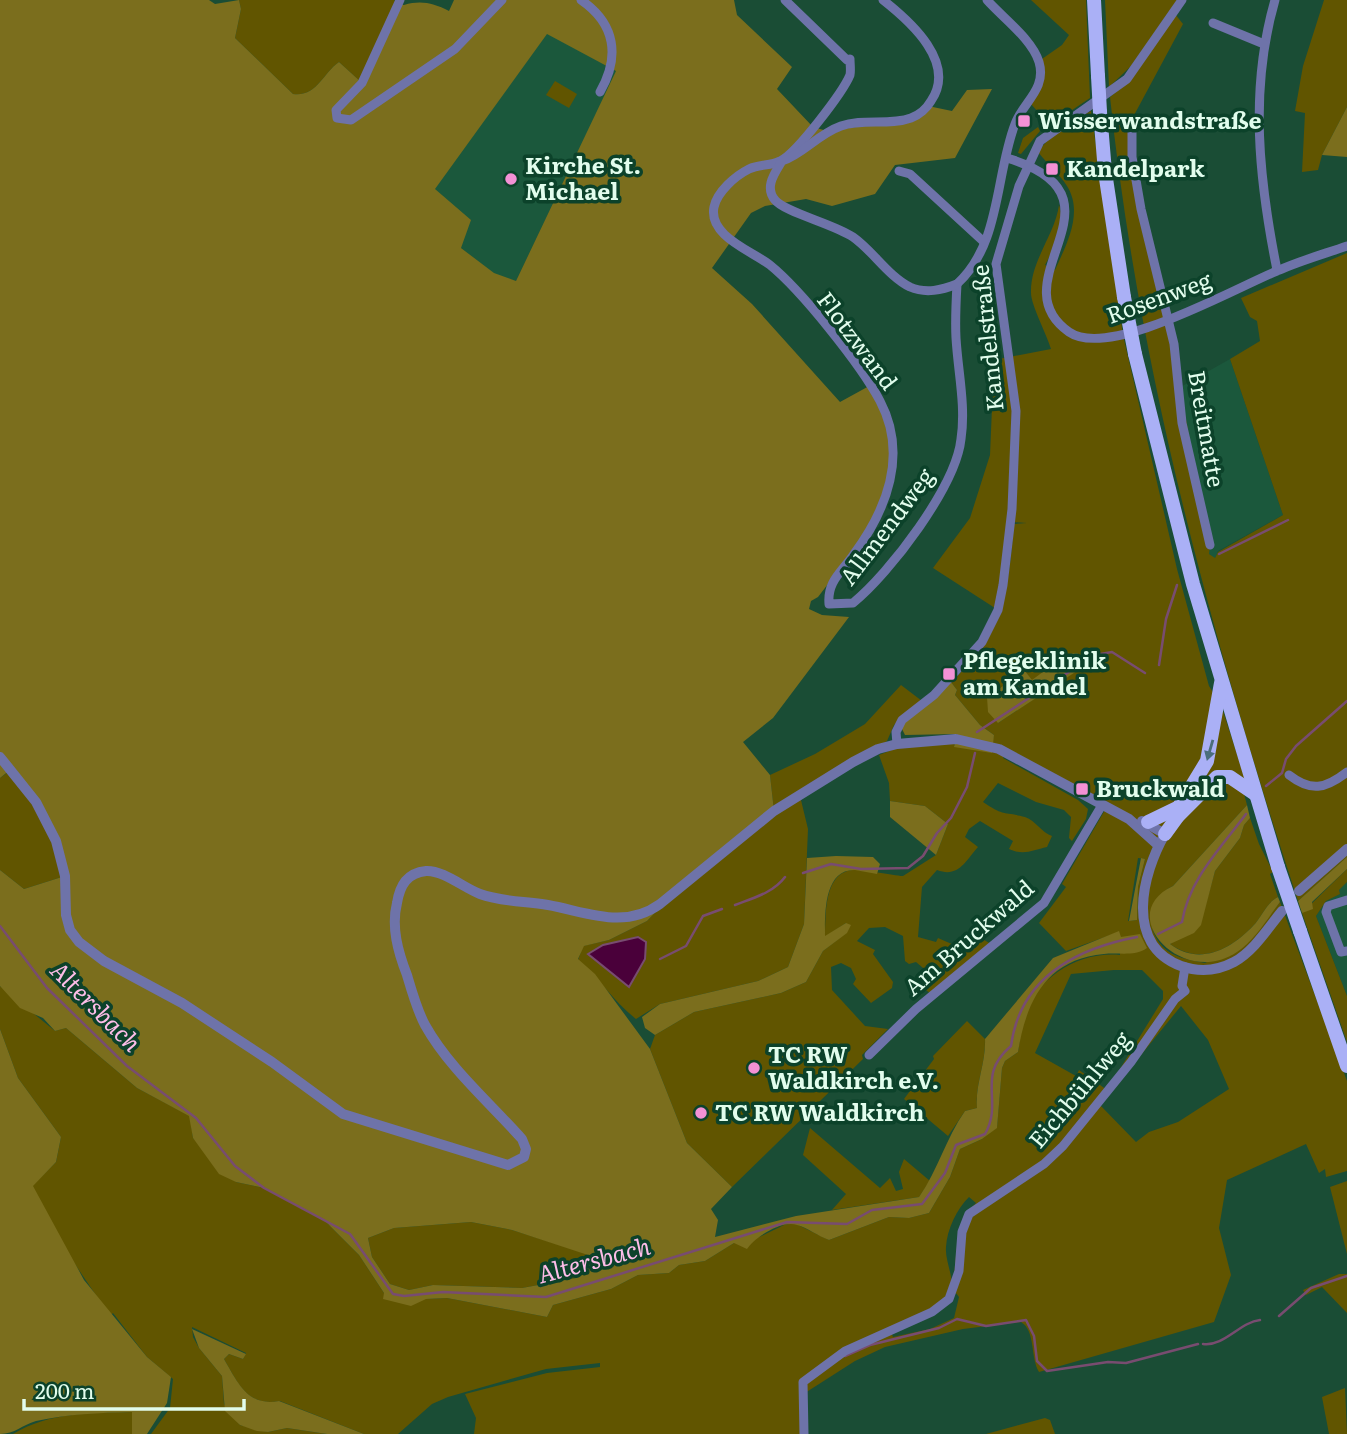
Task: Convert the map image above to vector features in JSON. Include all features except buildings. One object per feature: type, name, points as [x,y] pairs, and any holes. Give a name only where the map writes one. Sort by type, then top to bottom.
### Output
[{"type":"highway","points":[[1094,0],[1105,173],[1135,354],[1221,683],[1278,867],[1347,1066]]},
{"type":"highway","points":[[1162,840],[1207,761],[1221,683]]},
{"type":"highway","points":[[1148,822],[1179,811],[1217,777],[1230,777],[1255,794]]},
{"type":"highway","points":[[1333,1024],[1347,1037]]},
{"type":"street","points":[[400,0],[367,74],[336,110],[337,118],[351,120],[455,49],[502,0]]},
{"type":"street","points":[[581,0],[600,16],[614,56],[610,75],[600,92]]},
{"type":"street","points":[[785,0],[847,60],[850,59],[850,74],[838,96],[782,161],[771,181],[770,190],[780,205],[827,222],[853,237],[910,286],[927,291],[957,284],[975,261],[984,242],[1014,125],[1036,93],[1040,72],[1033,51],[987,0]]},
{"type":"street","name":"Flotzwand","points":[[829,604],[830,586],[864,540],[887,493],[893,473],[895,446],[882,404],[857,366],[787,281],[769,265],[729,238],[718,226],[713,210],[719,194],[749,169],[790,159],[827,131],[845,124],[916,116],[937,93],[940,80],[933,54],[900,13],[883,0]]},
{"type":"street","name":"Kandelstraße","points":[[897,744],[896,732],[902,720],[934,695],[982,642],[998,610],[1012,509],[1016,411],[996,264],[1010,213],[1040,142],[1127,79],[1182,0]]},
{"type":"street","points":[[1275,0],[1264,44],[1259,81],[1266,208],[1277,270]]},
{"type":"street","points":[[1213,23],[1264,44]]},
{"type":"street","name":"Breitmatte","points":[[1132,119],[1132,157],[1141,209],[1174,344],[1182,424],[1210,545]]},
{"type":"street","name":"Rosenweg","points":[[1007,158],[1042,170],[1054,182],[1065,202],[1065,227],[1048,268],[1047,288],[1049,304],[1060,324],[1078,337],[1104,339],[1168,319],[1277,270],[1347,246]]},
{"type":"street","points":[[899,171],[910,174],[984,242]]},
{"type":"street","name":"Allmendweg","points":[[829,604],[846,605],[859,598],[899,551],[950,481],[961,441],[963,410],[956,337],[957,284]]},
{"type":"street","points":[[0,757],[36,802],[56,841],[65,876],[66,915],[70,930],[79,942],[104,961],[181,1003],[272,1062],[343,1114],[508,1165],[518,1163],[524,1157],[526,1149],[522,1139],[448,1057],[425,1025],[415,998],[395,933],[395,909],[404,880],[417,872],[431,871],[481,894],[513,902],[547,905],[611,918],[639,916],[660,904],[774,811],[853,762],[878,749],[897,744],[956,739],[991,746],[1102,804],[1162,840]]},
{"type":"street","points":[[1289,775],[1303,786],[1323,787],[1347,772]]},
{"type":"street","name":"Am Bruckwald","points":[[869,1055],[916,1009],[1044,903],[1102,804]]},
{"type":"street","points":[[1129,820],[1148,822],[1162,840]]},
{"type":"street","points":[[1162,840],[1144,888],[1144,923],[1154,946],[1164,956],[1185,967],[1208,970],[1231,963],[1249,950],[1282,911]]},
{"type":"street","points":[[1299,891],[1347,849]]},
{"type":"street","points":[[1347,900],[1328,905],[1326,912],[1341,952],[1347,951]]},
{"type":"street","name":"Eichbühlweg","points":[[804,1434],[803,1382],[845,1352],[944,1305],[954,1292],[959,1271],[962,1232],[969,1214],[978,1205],[1027,1176],[1063,1146],[1131,1062],[1175,999],[1185,991],[1182,986],[1185,967]]},
{"type":"shaded area","points":[[0,0],[209,0],[215,4],[239,0],[241,9],[235,38],[293,94],[308,92],[314,88],[339,62],[361,82],[398,4],[427,3],[449,11],[454,0],[734,0],[737,15],[792,67],[777,89],[813,127],[827,131],[907,120],[928,106],[952,111],[967,90],[992,89],[955,158],[895,165],[875,194],[832,206],[806,199],[765,206],[751,213],[712,268],[752,304],[840,402],[871,385],[882,404],[895,461],[871,528],[818,597],[811,601],[809,609],[822,615],[849,617],[773,718],[743,742],[770,775],[774,811],[686,881],[647,921],[609,940],[584,946],[578,959],[595,974],[650,1049],[687,1143],[732,1187],[711,1209],[718,1220],[715,1237],[796,1216],[919,1197],[965,1111],[977,1108],[985,1039],[1053,958],[1119,931],[1121,937],[1140,934],[1147,948],[1142,951],[1084,958],[1067,964],[1042,986],[1027,1016],[1018,1052],[1005,1061],[1002,1068],[997,1128],[982,1139],[960,1149],[950,1177],[929,1213],[909,1218],[889,1217],[829,1240],[801,1226],[784,1225],[762,1235],[747,1249],[734,1243],[705,1261],[679,1265],[669,1273],[638,1275],[611,1289],[553,1305],[547,1317],[447,1298],[426,1299],[411,1306],[383,1299],[384,1293],[359,1255],[326,1222],[264,1188],[236,1182],[219,1174],[193,1138],[189,1116],[137,1088],[66,1028],[55,1031],[43,1018],[20,1008],[0,986],[0,870],[24,889],[65,876],[56,841],[10,770],[0,778]],"holes":[[[547,34],[616,71],[516,281],[494,273],[461,248],[471,220],[435,189]],[[471,1222],[512,1230],[591,1256],[576,1278],[522,1288],[433,1285],[409,1290],[390,1284],[372,1257],[368,1238],[394,1228]]]},
{"type":"shaded area","points":[[239,0],[394,0],[398,4],[362,83],[339,62],[314,88],[301,94],[293,94],[235,38],[241,9]]},
{"type":"shaded area","points":[[1031,0],[1086,0],[1090,98],[1050,125],[1030,103],[1036,93],[1039,61],[1062,45],[1069,35]]},
{"type":"shaded area","points":[[1105,0],[1177,0],[1131,66],[1109,87]]},
{"type":"shaded area","points":[[1324,0],[1347,0],[1347,107],[1322,155],[1318,170],[1302,172],[1305,113],[1295,111],[1303,66]]},
{"type":"shaded area","points":[[1175,14],[1183,24],[1132,119],[1132,157],[1162,294],[1210,545],[1209,554],[1215,558],[1218,552],[1283,515],[1230,359],[1260,341],[1257,321],[1250,317],[1241,298],[1347,253],[1347,857],[1298,901],[1236,704],[1183,504],[1140,302],[1123,200],[1110,97],[1121,88]]},
{"type":"shaded area","points":[[547,33],[617,71],[516,281],[494,274],[461,248],[434,189]]},
{"type":"shaded area","points":[[555,81],[577,94],[569,108],[546,95]]},
{"type":"shaded area","points":[[1347,107],[1347,157],[1322,155]]},
{"type":"shaded area","points":[[1091,111],[1123,335],[1177,569],[1209,686],[1221,705],[1245,779],[1240,779],[1247,805],[1173,886],[1158,898],[1151,913],[1153,931],[1163,947],[1172,954],[1205,963],[1253,937],[1280,902],[1347,1081],[1347,1171],[1326,1177],[1325,1169],[1319,1173],[1306,1144],[1227,1180],[1219,1228],[1231,1275],[1214,1322],[1039,1372],[1029,1332],[1021,1322],[963,1329],[885,1347],[855,1361],[805,1393],[805,1434],[474,1434],[476,1418],[465,1394],[547,1373],[600,1367],[600,1363],[546,1369],[448,1397],[432,1404],[398,1434],[364,1434],[280,1401],[269,1402],[251,1397],[239,1384],[224,1359],[229,1354],[243,1359],[246,1353],[192,1327],[193,1337],[199,1348],[222,1376],[224,1404],[240,1425],[268,1432],[287,1428],[327,1434],[151,1434],[170,1408],[173,1379],[147,1357],[113,1313],[110,1316],[60,1242],[32,1186],[56,1162],[61,1137],[18,1078],[0,1029],[0,986],[55,1031],[66,1028],[137,1088],[190,1116],[193,1138],[236,1182],[264,1188],[326,1222],[359,1255],[384,1293],[426,1299],[447,1298],[547,1317],[553,1305],[611,1289],[638,1275],[669,1273],[679,1265],[705,1261],[734,1243],[753,1240],[784,1225],[794,1223],[829,1240],[889,1217],[909,1218],[929,1213],[950,1177],[960,1149],[982,1139],[997,1127],[1002,1068],[1005,1061],[1018,1052],[1023,1019],[1037,991],[1061,970],[1074,963],[1105,955],[1120,955],[1119,932],[1066,951],[1039,923],[1066,887],[1062,884],[1109,803],[1008,749],[1003,758],[1078,800],[1088,809],[1086,819],[1072,841],[1069,838],[1071,817],[1064,810],[1036,802],[998,783],[983,802],[1000,812],[1032,821],[1052,836],[1047,847],[1033,851],[1014,851],[1009,849],[1013,841],[980,821],[969,829],[965,837],[978,847],[965,863],[950,872],[937,870],[922,887],[918,937],[936,942],[938,938],[954,945],[952,950],[958,953],[965,950],[974,934],[991,944],[931,994],[926,990],[929,973],[916,962],[909,964],[905,961],[903,936],[885,927],[869,928],[857,941],[875,950],[873,954],[893,982],[892,988],[871,1003],[853,984],[856,979],[851,968],[841,963],[831,967],[832,990],[865,1026],[888,1029],[862,1055],[863,1059],[732,1187],[687,1143],[650,1049],[655,1035],[694,1012],[781,993],[806,982],[823,951],[846,933],[846,923],[825,937],[828,897],[836,878],[843,873],[858,870],[903,876],[936,855],[948,824],[925,806],[890,801],[889,783],[879,755],[902,746],[955,742],[954,746],[991,746],[994,735],[980,725],[955,695],[957,690],[951,682],[969,664],[993,629],[1009,571],[1014,524],[1027,523],[1011,522],[998,610],[933,568],[970,518],[990,455],[994,360],[1051,349],[1032,298],[1032,281],[1059,205],[1060,228],[1045,265],[1055,270],[1072,229],[1074,207],[1067,186],[1038,152],[1055,133]],"holes":[[[1067,654],[1088,663],[998,723],[1025,671],[1032,681]],[[1138,858],[1145,859],[1138,887],[1137,920],[1128,921]],[[1142,970],[1163,991],[1163,999],[1107,1090],[1079,1070],[1076,1076],[1035,1053],[1071,974]],[[1181,1006],[1208,1040],[1229,1089],[1178,1122],[1149,1132],[1136,1142],[1100,1105]],[[969,1197],[976,1203],[968,1212],[960,1231],[952,1286],[946,1247],[953,1220]],[[956,1293],[959,1297],[954,1318],[930,1329],[893,1337],[891,1332],[952,1299]]]},
{"type":"shaded area","points":[[1038,127],[1040,131],[1021,154],[1018,153],[1023,138]]},
{"type":"shaded area","points":[[1230,359],[1283,515],[1218,551],[1215,559],[1209,554],[1177,389]]},
{"type":"shaded area","points":[[1077,653],[1089,663],[998,723],[988,712],[987,697],[1025,671],[1032,680],[1067,654]]},
{"type":"shaded area","points":[[951,682],[957,690],[955,695],[980,725],[994,735],[992,753],[954,747],[957,734],[905,735],[901,727],[906,720]]},
{"type":"shaded area","points":[[901,685],[922,701],[894,725],[887,741],[800,796],[808,829],[804,924],[788,967],[758,981],[660,1004],[636,1019],[578,960],[583,946],[609,940],[647,921],[686,881],[774,811],[770,775],[815,754],[865,724]]},
{"type":"shaded area","points":[[11,770],[36,802],[65,876],[24,889],[0,870],[0,778]]},
{"type":"shaded area","points":[[890,801],[925,806],[948,824],[936,855],[890,817]]},
{"type":"shaded area","points":[[1247,805],[1250,818],[1244,825],[1240,838],[1215,871],[1201,925],[1194,933],[1170,944],[1192,954],[1214,952],[1244,935],[1267,906],[1278,897],[1280,902],[1255,935],[1237,952],[1216,961],[1195,961],[1177,955],[1162,943],[1152,929],[1150,913],[1156,898],[1173,886]]},
{"type":"shaded area","points":[[1250,818],[1273,872],[1270,874],[1278,897],[1244,935],[1224,948],[1192,954],[1170,944],[1200,925],[1215,871],[1240,838],[1244,825]]},
{"type":"shaded area","points":[[873,857],[880,864],[877,874],[855,870],[845,872],[831,885],[826,906],[825,936],[846,923],[851,925],[847,933],[823,951],[806,982],[781,993],[694,1012],[655,1035],[645,1028],[642,1017],[660,1004],[758,981],[788,967],[804,924],[807,858]]},
{"type":"shaded area","points":[[1347,857],[1347,869],[1312,902],[1313,909],[1302,913],[1298,901]]},
{"type":"shaded area","points":[[1141,858],[1145,859],[1138,887],[1137,920],[1129,921]]},
{"type":"shaded area","points":[[1347,869],[1347,882],[1339,890],[1340,894],[1326,901],[1316,916],[1347,996],[1347,1042],[1302,913]]},
{"type":"shaded area","points":[[1347,882],[1347,996],[1316,916],[1326,901],[1340,894],[1338,890]]},
{"type":"shaded area","points":[[638,937],[646,942],[645,959],[629,987],[588,954],[603,945]]},
{"type":"shaded area","points":[[967,1021],[985,1039],[977,1108],[965,1111],[948,1136],[904,1099],[934,1059],[933,1056]]},
{"type":"shaded area","points":[[0,1029],[18,1078],[61,1137],[56,1162],[33,1186],[84,1280],[147,1357],[171,1377],[167,1403],[147,1434],[132,1434],[132,1412],[48,1419],[0,1434]]},
{"type":"shaded area","points":[[810,1128],[880,1188],[890,1178],[896,1191],[903,1189],[899,1172],[904,1159],[930,1181],[919,1197],[832,1210],[846,1194],[803,1155]]},
{"type":"shaded area","points":[[1347,1181],[1347,1254],[1330,1187]]},
{"type":"shaded area","points":[[471,1222],[512,1230],[592,1255],[576,1278],[522,1288],[433,1285],[409,1290],[390,1284],[372,1257],[368,1238],[394,1228]]},
{"type":"shaded area","points":[[1339,1274],[1347,1274],[1347,1313],[1322,1287],[1306,1295],[1303,1290]]},
{"type":"shaded area","points":[[192,1329],[246,1354],[243,1359],[229,1354],[224,1359],[239,1384],[252,1397],[268,1402],[279,1401],[364,1434],[327,1434],[287,1428],[268,1432],[240,1425],[225,1411],[222,1376],[199,1348]]},
{"type":"shaded area","points":[[1345,1388],[1347,1434],[1329,1434],[1322,1397]]},
{"type":"shaded area","points":[[132,1412],[132,1434],[13,1434],[41,1421],[56,1418]]},
{"type":"shaded area","points":[[1045,1418],[1050,1420],[1055,1434],[986,1434]]},
{"type":"waterway","points":[[1219,554],[1288,520]]},
{"type":"waterway","points":[[1159,665],[1166,619],[1177,585]]},
{"type":"waterway","points":[[977,732],[1095,655],[1112,652],[1145,673]]},
{"type":"waterway","name":"Altersbach","points":[[1266,786],[1282,773],[1286,759],[1296,746],[1347,701]]},
{"type":"waterway","points":[[803,873],[831,864],[861,869],[908,868],[923,856],[937,833],[951,818],[967,787],[975,753]]},
{"type":"waterway","name":"Altersbach","points":[[1158,934],[1182,922],[1191,892],[1199,878],[1246,814]]},
{"type":"waterway","points":[[735,905],[769,891],[785,877]]},
{"type":"waterway","points":[[660,959],[686,946],[703,916],[722,909]]},
{"type":"waterway","name":"Altersbach","points":[[0,926],[47,988],[127,1066],[196,1118],[235,1166],[264,1188],[350,1234],[393,1294],[404,1296],[443,1292],[546,1297],[787,1222],[847,1224],[872,1210],[922,1204],[945,1173],[956,1145],[985,1134],[992,1111],[994,1068],[1011,1046],[1016,1022],[1038,985],[1054,970],[1072,959],[1114,942],[1137,937]]},
{"type":"waterway","points":[[1279,1316],[1311,1288],[1347,1276]]},
{"type":"waterway","points":[[845,1356],[870,1345],[939,1328],[957,1319],[986,1326],[1026,1320],[1034,1336],[1037,1361],[1047,1371],[1108,1362],[1126,1363],[1198,1344]]},
{"type":"waterway","points":[[1203,1344],[1218,1342],[1260,1320]]},
{"type":"place","name":"Wisserwandstraße","points":[[1024,121]]},
{"type":"place","name":"Kandelpark","points":[[1052,169]]},
{"type":"place","name":"Kirche St. Michael","points":[[511,179]]},
{"type":"place","name":"Pflegeklinik am Kandel","points":[[949,674]]},
{"type":"place","name":"Bruckwald","points":[[1082,789]]},
{"type":"place","name":"TC RW Waldkirch e.V.","points":[[754,1068]]},
{"type":"place","name":"TC RW Waldkirch","points":[[701,1113]]}]
